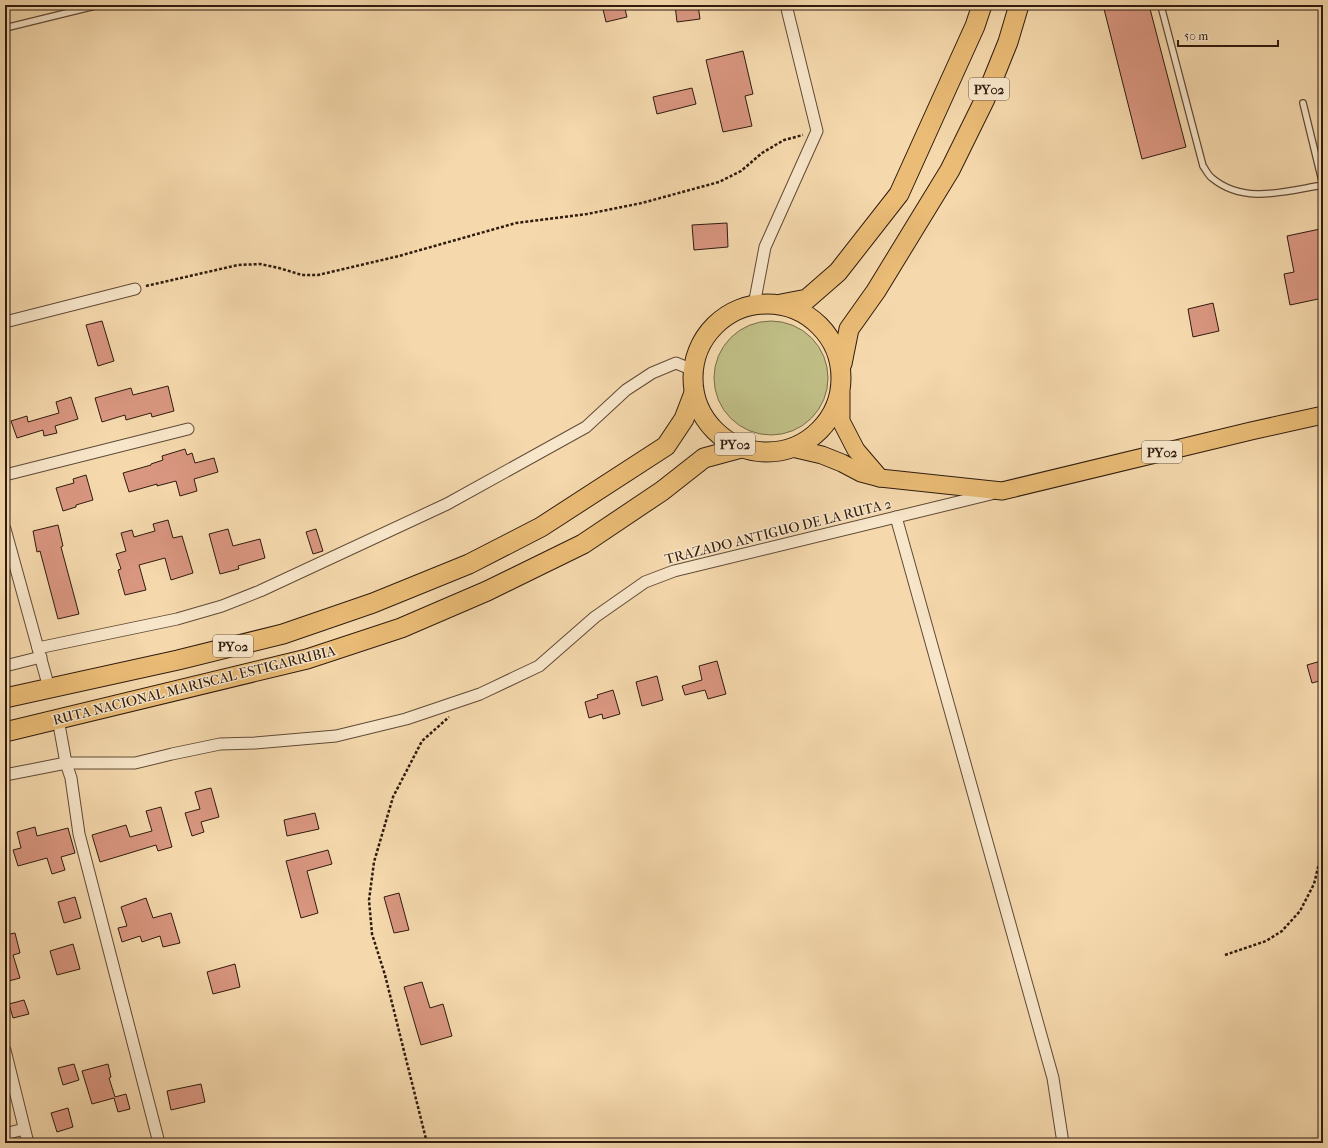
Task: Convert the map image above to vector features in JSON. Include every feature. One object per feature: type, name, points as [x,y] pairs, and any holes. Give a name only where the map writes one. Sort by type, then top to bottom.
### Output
[{"type":"highway","name":"PY02","points":[[982,5],[975,26],[899,194],[838,272],[807,299],[777,304],[754,305],[732,313],[713,328],[700,347],[693,370],[694,393],[703,416],[719,435],[741,448],[766,452],[792,448],[814,436],[831,417],[841,393],[842,368],[849,329],[876,291],[950,170],[985,99],[1008,42],[1019,5]]},
{"type":"highway","name":"PY02","points":[[777,304],[800,311],[820,325],[834,345],[842,368]]},
{"type":"highway","name":"RUTA NACIONAL MARISCAL ESTIGARRIBIA","points":[[5,698],[178,660],[283,634],[373,603],[469,564],[541,527],[666,446],[684,419],[694,393]]},
{"type":"highway","name":"RUTA NACIONAL MARISCAL ESTIGARRIBIA","points":[[5,732],[307,659],[401,628],[487,591],[583,544],[662,491],[704,458],[741,448]]},
{"type":"main road","name":"PY02","points":[[841,393],[841,421],[856,450],[880,478]]},
{"type":"main road","name":"PY02","points":[[792,448],[822,455],[861,473],[880,478],[1002,491],[1323,415]]},
{"type":"street","points":[[754,305],[765,247],[817,131],[786,5]]},
{"type":"street","points":[[5,322],[135,289]]},
{"type":"street","points":[[5,666],[40,652],[177,619],[222,606],[260,591],[454,500],[586,427],[626,390],[652,374],[676,363],[693,370]]},
{"type":"street","points":[[5,475],[188,429]]},
{"type":"street","name":"TRAZADO ANTIGUO DE LA RUTA 2","points":[[5,776],[66,763],[135,763],[220,744],[255,743],[336,736],[406,719],[480,694],[540,666],[595,617],[645,582],[674,571],[1002,491]]},
{"type":"street","points":[[896,516],[1053,1078],[1063,1143]]},
{"type":"street","points":[[5,529],[49,688]]},
{"type":"street","points":[[58,719],[66,763],[71,778],[79,834],[159,1143]]},
{"type":"street","points":[[5,1050],[28,1143]]},
{"type":"street","points":[[5,1134],[24,1129]]},
{"type":"lane","points":[[5,28],[99,5]]},
{"type":"lane","points":[[1161,6],[1203,166],[1211,177],[1226,188],[1264,195],[1323,185],[1303,103]]},
{"type":"path","points":[[135,289],[238,265],[260,264],[302,274],[318,275],[399,256],[516,223],[587,214],[642,202],[719,182],[741,171],[762,153],[784,140],[817,131]]},
{"type":"path","points":[[427,1143],[385,975],[372,934],[369,900],[374,862],[393,796],[422,741],[452,715]]},
{"type":"path","points":[[1225,955],[1266,941],[1282,931],[1300,911],[1314,884],[1323,847]]},
{"type":"shaded area","points":[[771,321],[793,325],[803,330],[819,346],[824,356],[828,378],[824,400],[819,410],[803,426],[793,431],[771,435],[749,431],[739,426],[723,410],[718,400],[714,378],[718,356],[723,346],[739,330],[749,325]]},
{"type":"building","points":[[602,5],[624,5],[627,17],[606,22]]},
{"type":"building","points":[[675,5],[698,5],[700,19],[677,22]]},
{"type":"building","points":[[1103,5],[1149,5],[1186,147],[1142,159]]},
{"type":"building","points":[[743,51],[753,94],[745,96],[752,126],[723,132],[706,60]]},
{"type":"building","points":[[692,88],[696,104],[657,114],[653,97]]},
{"type":"building","points":[[727,223],[728,247],[694,250],[692,225]]},
{"type":"building","points":[[1320,229],[1323,245],[1323,298],[1290,305],[1284,274],[1294,272],[1287,236]]},
{"type":"building","points":[[1213,303],[1219,331],[1193,337],[1188,309]]},
{"type":"building","points":[[102,321],[114,361],[98,366],[86,325]]},
{"type":"building","points":[[168,386],[174,411],[152,417],[151,413],[126,420],[125,415],[102,422],[95,398],[131,388],[133,395]]},
{"type":"building","points":[[71,397],[78,419],[55,426],[57,433],[44,436],[43,430],[17,438],[11,421],[27,416],[28,422],[59,413],[56,402]]},
{"type":"building","points":[[185,449],[187,455],[192,453],[195,463],[214,458],[218,472],[194,479],[197,491],[180,496],[176,481],[157,486],[157,484],[129,492],[123,473],[151,465],[163,460],[162,456]]},
{"type":"building","points":[[86,475],[93,500],[63,511],[56,488],[74,483],[73,479]]},
{"type":"building","points":[[168,520],[173,538],[182,536],[193,573],[171,580],[165,558],[139,565],[146,590],[125,595],[118,570],[121,569],[116,554],[126,551],[121,533],[132,530],[134,537],[155,531],[153,524]]},
{"type":"building","points":[[58,525],[63,546],[61,547],[79,614],[58,619],[40,551],[37,552],[33,531]]},
{"type":"building","points":[[228,529],[233,546],[260,539],[265,558],[238,566],[239,569],[220,574],[209,534]]},
{"type":"building","points":[[316,529],[323,551],[313,554],[306,532]]},
{"type":"building","points":[[717,661],[726,694],[708,699],[705,690],[685,695],[682,686],[702,680],[699,666]]},
{"type":"building","points":[[1321,661],[1323,680],[1312,683],[1307,665]]},
{"type":"building","points":[[657,676],[663,700],[642,706],[636,682]]},
{"type":"building","points":[[613,690],[620,714],[603,719],[602,714],[589,718],[585,702],[598,698],[597,695]]},
{"type":"building","points":[[211,788],[219,817],[201,822],[204,832],[192,836],[185,813],[200,809],[195,792]]},
{"type":"building","points":[[161,807],[172,847],[158,851],[156,845],[100,862],[92,835],[126,825],[130,837],[152,831],[146,811]]},
{"type":"building","points":[[315,813],[319,829],[287,836],[284,820]]},
{"type":"building","points":[[35,827],[37,836],[68,828],[75,853],[61,857],[65,870],[52,874],[47,858],[18,866],[13,850],[21,848],[17,832]]},
{"type":"building","points":[[328,850],[332,864],[307,871],[318,913],[301,918],[286,861]]},
{"type":"building","points":[[399,893],[409,930],[394,933],[384,897]]},
{"type":"building","points":[[75,897],[81,918],[64,923],[58,902]]},
{"type":"building","points":[[146,898],[153,918],[171,913],[180,943],[163,947],[160,936],[142,942],[140,936],[122,942],[118,928],[127,926],[121,907]]},
{"type":"building","points":[[15,933],[20,953],[13,955],[20,978],[5,982],[5,935]]},
{"type":"building","points":[[73,944],[80,969],[57,975],[50,951]]},
{"type":"building","points":[[235,964],[240,987],[213,994],[207,972]]},
{"type":"building","points":[[422,982],[430,1008],[443,1004],[452,1036],[421,1045],[404,987]]},
{"type":"building","points":[[24,1000],[29,1014],[13,1018],[9,1004]]},
{"type":"building","points":[[74,1064],[79,1080],[63,1085],[58,1068]]},
{"type":"building","points":[[108,1064],[111,1077],[109,1078],[115,1097],[126,1094],[130,1109],[118,1112],[114,1098],[92,1104],[82,1071]]},
{"type":"building","points":[[201,1084],[205,1102],[171,1110],[167,1091]]},
{"type":"building","points":[[68,1108],[73,1127],[57,1132],[51,1113]]}]
